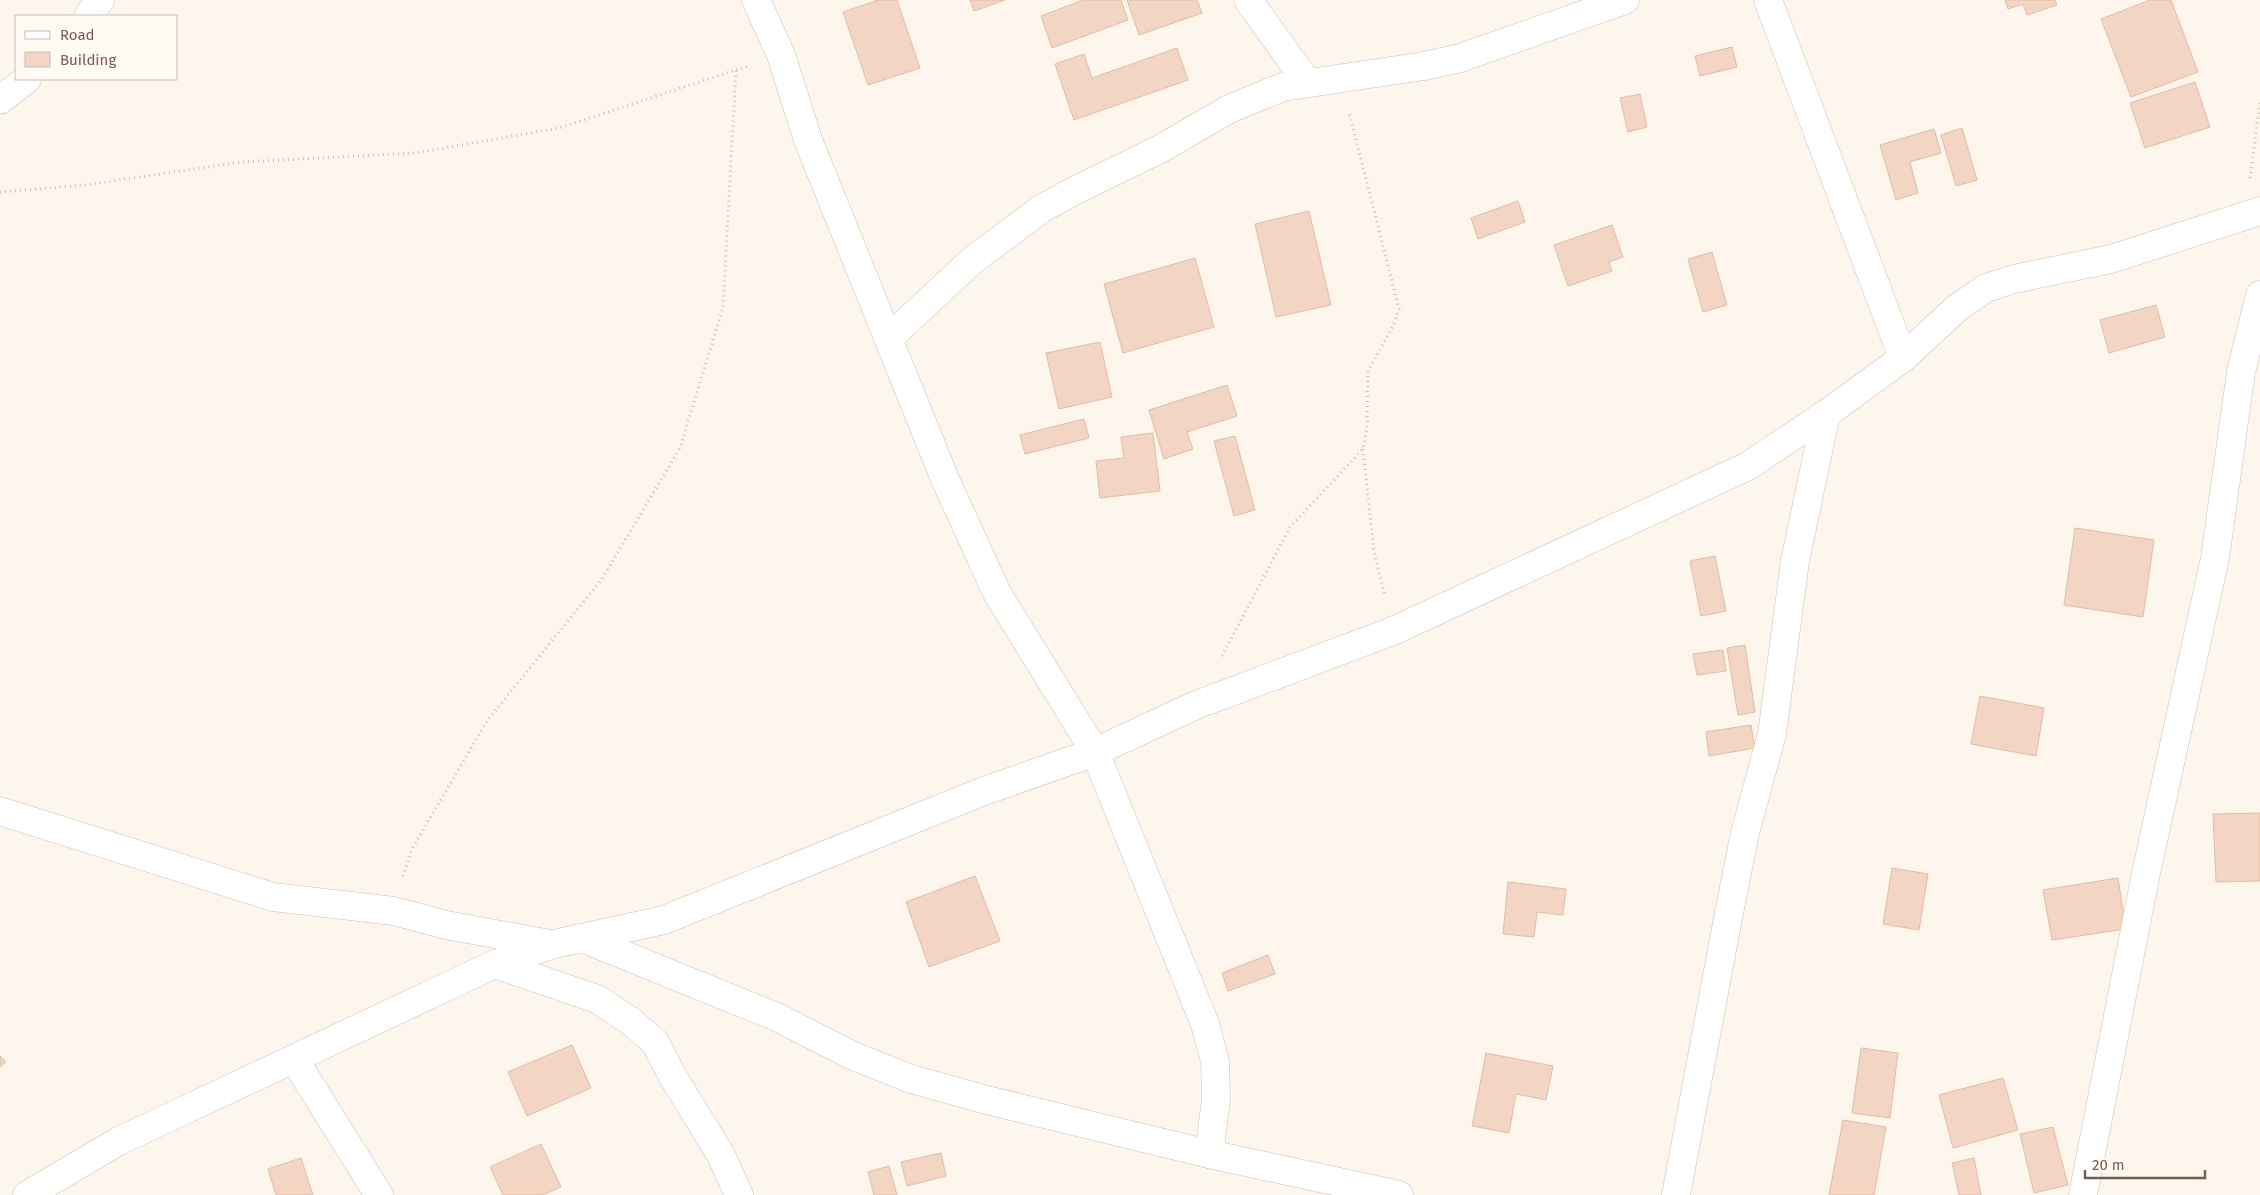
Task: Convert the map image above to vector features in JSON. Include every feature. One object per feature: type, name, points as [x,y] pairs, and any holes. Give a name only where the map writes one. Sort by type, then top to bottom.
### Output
[{"type":"street","points":[[89,15],[100,0]]},
{"type":"street","points":[[756,0],[781,54],[808,140],[945,479],[997,593],[1095,752],[1205,1024],[1215,1061],[1216,1098],[1209,1154]]},
{"type":"street","points":[[1248,0],[1307,82]]},
{"type":"street","points":[[889,338],[974,259],[1041,209],[1162,148],[1229,109],[1274,90],[1307,82],[1424,66],[1460,58],[1625,0]]},
{"type":"street","points":[[1768,0],[1903,358]]},
{"type":"street","points":[[0,100],[26,80]]},
{"type":"street","points":[[28,1195],[119,1141],[495,964],[554,944],[664,920],[984,791],[1095,752],[1196,705],[1394,631],[1748,466],[1826,414],[1903,358],[1957,308],[1986,288],[2014,278],[2111,259],[2252,214]]},
{"type":"street","points":[[2083,1195],[2146,873],[2214,558],[2241,372],[2260,295]]},
{"type":"street","points":[[1676,1195],[1745,832],[1772,734],[1795,561],[1826,414]]},
{"type":"street","points":[[0,811],[272,897],[394,911],[446,925],[554,944]]},
{"type":"street","points":[[582,938],[778,1018],[851,1055],[911,1079],[987,1100],[1209,1154],[1399,1195]]},
{"type":"street","points":[[495,964],[597,1000],[629,1020],[655,1042],[672,1077],[722,1155],[739,1195]]},
{"type":"street","points":[[294,1059],[380,1195]]},
{"type":"path","points":[[0,192],[85,185],[242,162],[415,153],[559,128],[781,54]]},
{"type":"path","points":[[394,911],[402,879],[413,848],[488,721],[602,579],[680,448],[723,308],[736,69]]},
{"type":"path","points":[[1340,78],[1399,309],[1393,326],[1368,371],[1367,426],[1363,449],[1374,552],[1394,631]]},
{"type":"path","points":[[2252,214],[2260,102]]},
{"type":"path","points":[[1196,705],[1290,527],[1363,449]]},
{"type":"building","points":[[878,0],[897,0],[920,68],[868,85],[843,12]]},
{"type":"building","points":[[970,0],[1005,0],[974,11]]},
{"type":"building","points":[[1083,0],[1121,0],[1128,20],[1052,48],[1041,16]]},
{"type":"building","points":[[1127,0],[1197,0],[1202,13],[1139,35]]},
{"type":"building","points":[[2005,0],[2055,0],[2057,5],[2027,15],[2023,4],[2008,9]]},
{"type":"building","points":[[2150,0],[2171,0],[2198,72],[2131,97],[2101,19]]},
{"type":"building","points":[[1732,47],[1737,67],[1700,76],[1695,56]]},
{"type":"building","points":[[1177,48],[1188,80],[1074,120],[1055,64],[1084,54],[1092,78]]},
{"type":"building","points":[[2195,82],[2210,127],[2145,148],[2130,103]]},
{"type":"building","points":[[1640,94],[1647,127],[1628,132],[1620,98]]},
{"type":"building","points":[[1962,128],[1977,180],[1956,186],[1941,135]]},
{"type":"building","points":[[1934,129],[1941,153],[1910,162],[1918,193],[1896,200],[1880,145]]},
{"type":"building","points":[[1518,201],[1525,222],[1478,239],[1471,218]]},
{"type":"building","points":[[1309,211],[1331,305],[1276,317],[1255,224]]},
{"type":"building","points":[[1612,225],[1623,257],[1609,262],[1612,271],[1568,286],[1554,245]]},
{"type":"building","points":[[1712,252],[1727,305],[1703,312],[1688,259]]},
{"type":"building","points":[[1195,258],[1214,327],[1123,353],[1104,284]]},
{"type":"building","points":[[2156,305],[2165,337],[2109,353],[2100,320]]},
{"type":"building","points":[[1100,342],[1112,397],[1059,409],[1046,353]]},
{"type":"building","points":[[1227,385],[1237,416],[1187,432],[1193,449],[1164,459],[1149,410]]},
{"type":"building","points":[[1084,419],[1089,438],[1025,454],[1020,435]]},
{"type":"building","points":[[1153,433],[1160,491],[1100,498],[1096,461],[1124,458],[1121,437]]},
{"type":"building","points":[[1235,436],[1255,510],[1234,516],[1214,441]]},
{"type":"building","points":[[2075,528],[2154,540],[2143,617],[2064,605]]},
{"type":"building","points":[[1715,556],[1726,611],[1701,616],[1690,561]]},
{"type":"building","points":[[1745,645],[1755,712],[1738,715],[1727,648]]},
{"type":"building","points":[[1723,650],[1726,671],[1697,675],[1693,654]]},
{"type":"building","points":[[1980,696],[2044,708],[2036,756],[1971,744]]},
{"type":"building","points":[[1751,725],[1755,748],[1709,756],[1706,732]]},
{"type":"building","points":[[2260,813],[2260,881],[2216,882],[2213,814]]},
{"type":"building","points":[[1892,868],[1928,874],[1919,930],[1883,924]]},
{"type":"building","points":[[975,876],[1000,941],[929,967],[906,902]]},
{"type":"building","points":[[2118,878],[2126,929],[2052,940],[2043,890]]},
{"type":"building","points":[[1508,882],[1566,889],[1563,915],[1537,912],[1534,937],[1503,934]]},
{"type":"building","points":[[1268,955],[1275,974],[1228,991],[1222,973]]},
{"type":"building","points":[[572,1045],[591,1088],[527,1116],[508,1072]]},
{"type":"building","points":[[1861,1048],[1898,1053],[1890,1118],[1852,1113]]},
{"type":"building","points":[[1486,1053],[1553,1066],[1546,1100],[1516,1094],[1509,1133],[1472,1126]]},
{"type":"building","points":[[0,1056],[6,1062],[0,1067]]},
{"type":"building","points":[[2003,1078],[2018,1130],[1953,1148],[1939,1095]]},
{"type":"building","points":[[1843,1120],[1886,1127],[1874,1195],[1829,1195]]},
{"type":"building","points":[[2053,1127],[2068,1185],[2034,1193],[2020,1134]]},
{"type":"building","points":[[541,1144],[561,1187],[543,1195],[503,1195],[490,1167]]},
{"type":"building","points":[[941,1153],[946,1176],[907,1186],[901,1162]]},
{"type":"building","points":[[301,1158],[313,1195],[276,1195],[268,1169]]},
{"type":"building","points":[[1974,1158],[1981,1195],[1959,1195],[1952,1163]]},
{"type":"building","points":[[889,1166],[897,1195],[874,1195],[868,1172]]}]
